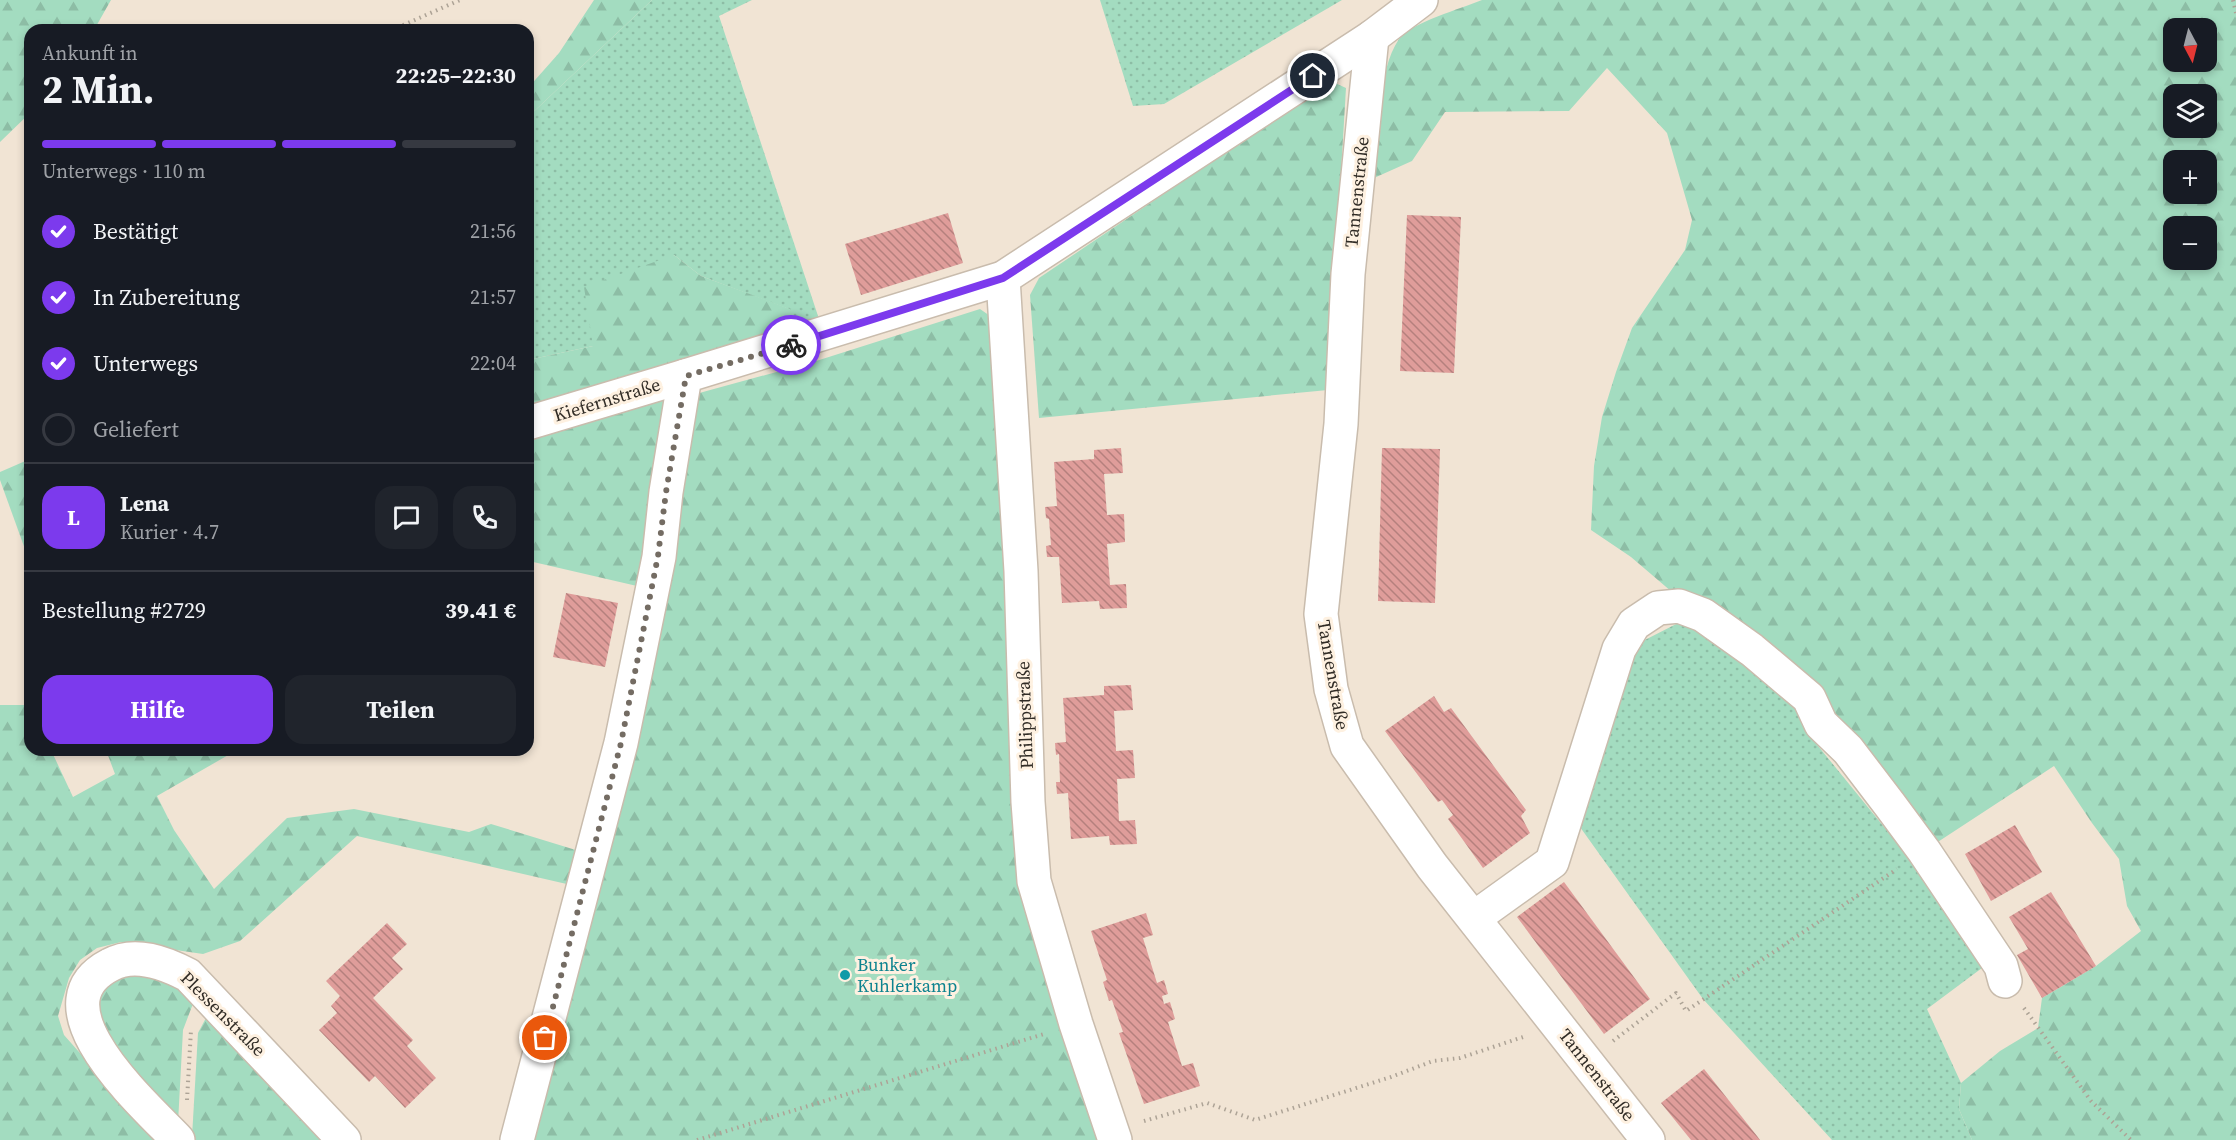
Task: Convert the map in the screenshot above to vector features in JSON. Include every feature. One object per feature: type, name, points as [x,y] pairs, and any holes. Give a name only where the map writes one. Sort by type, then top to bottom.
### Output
[{"type":"street","name":"Kiefernstraße","points":[[534,421],[1003,278],[1372,37],[1421,0]]},
{"type":"street","name":"Tannenstraße","points":[[1372,37],[1348,274],[1341,424],[1321,614],[1331,689],[1347,746],[1432,866],[1648,1140]]},
{"type":"street","name":"Philippstraße","points":[[1003,278],[1021,571],[1028,802],[1034,881],[1076,1024],[1113,1135]]},
{"type":"street","name":"Kiefernstraße","points":[[517,1140],[621,743],[658,556],[666,492],[686,376]]},
{"type":"street","points":[[1474,918],[1552,862],[1619,649],[1634,624],[1658,608],[1679,606],[1703,615],[1752,650],[1809,698],[1821,724],[1848,750],[1924,851],[2001,966],[2005,981]]},
{"type":"street","name":"Plessenstraße","points":[[178,1140],[111,1069],[96,1049],[88,1031],[83,1008],[84,994],[90,980],[103,968],[118,960],[140,959],[165,963],[188,975],[344,1140]]},
{"type":"path","points":[[406,24],[460,0]]},
{"type":"path","points":[[2233,0],[2236,13]]},
{"type":"path","points":[[1586,1061],[1676,993],[1686,1011],[1924,851]]},
{"type":"path","points":[[2005,981],[2091,1101],[2131,1140]]},
{"type":"path","points":[[189,1062],[191,1031],[195,1020]]},
{"type":"path","points":[[1113,1135],[1207,1103],[1255,1120],[1391,1077],[1433,1061],[1460,1058],[1539,1032],[1555,1021]]},
{"type":"path","points":[[697,1140],[939,1064],[1076,1024]]},
{"type":"green space","points":[[0,0],[111,0],[97,24],[24,24],[24,119],[0,142]]},
{"type":"green space","points":[[594,0],[652,0],[534,111],[534,81],[559,53]]},
{"type":"green space","points":[[652,0],[752,0],[719,16],[819,319],[795,326],[789,309],[701,276],[674,255],[593,346],[534,359],[534,111]]},
{"type":"green space","points":[[1100,0],[1342,0],[1164,104],[1133,106]]},
{"type":"green space","points":[[1482,0],[2236,0],[2236,1140],[1972,1140],[1959,1109],[1961,1083],[2000,1051],[2038,1028],[2042,998],[2096,966],[2141,931],[2127,906],[2119,859],[2054,766],[1924,851],[1848,750],[1672,592],[1631,557],[1591,530],[1594,466],[1602,417],[1616,372],[1632,328],[1685,250],[1692,220],[1667,133],[1607,68],[1569,111],[1445,112],[1412,161],[1374,178],[1382,87],[1392,53],[1405,33],[1438,16]]},
{"type":"green space","points":[[1335,83],[1346,88],[1328,390],[1039,418],[1030,295],[1039,278],[1318,90]]},
{"type":"green space","points":[[674,255],[701,276],[790,309],[795,326],[534,410],[534,359],[593,346],[584,287]]},
{"type":"green space","points":[[980,309],[993,318],[1020,844],[1098,1140],[526,1140],[570,1004],[692,395],[813,362]]},
{"type":"green space","points":[[665,394],[637,586],[534,562],[534,433]]},
{"type":"green space","points":[[24,462],[24,546],[0,480],[0,472]]},
{"type":"green space","points":[[1688,618],[1801,706],[1814,741],[1911,860],[1986,965],[1927,1009],[1961,1083],[1959,1109],[1972,1140],[1832,1140],[1703,999],[1575,820],[1635,645]]},
{"type":"green space","points":[[0,705],[24,705],[24,756],[54,756],[73,797],[115,774],[108,756],[227,756],[157,796],[174,830],[214,889],[287,818],[354,809],[469,832],[491,824],[579,851],[571,885],[357,836],[240,941],[203,954],[121,942],[97,948],[80,960],[69,978],[58,1016],[64,1035],[110,1087],[163,1140],[0,1140]]},
{"type":"green space","points":[[128,971],[162,976],[194,1001],[183,1030],[178,1123],[112,1054],[95,1007],[103,986]]},
{"type":"green space","points":[[207,1016],[321,1140],[195,1140],[192,1137],[198,1033]]},
{"type":"building","points":[[948,213],[963,263],[861,295],[845,244]]},
{"type":"building","points":[[1407,215],[1461,217],[1454,373],[1400,371]]},
{"type":"building","points":[[1121,448],[1123,473],[1104,474],[1107,515],[1124,514],[1125,542],[1107,544],[1110,585],[1126,584],[1127,608],[1100,609],[1099,601],[1062,603],[1059,557],[1047,557],[1046,546],[1051,545],[1049,519],[1046,518],[1045,507],[1057,506],[1054,462],[1094,459],[1094,450]]},
{"type":"building","points":[[1382,448],[1440,449],[1435,603],[1378,601]]},
{"type":"building","points":[[566,593],[618,603],[605,667],[553,657]]},
{"type":"building","points":[[1131,685],[1133,710],[1114,711],[1116,751],[1133,750],[1135,778],[1117,779],[1119,821],[1135,820],[1137,844],[1110,845],[1109,836],[1071,839],[1068,793],[1057,794],[1056,782],[1060,782],[1059,754],[1056,755],[1055,743],[1066,742],[1063,698],[1104,695],[1104,686]]},
{"type":"building","points":[[1434,696],[1444,712],[1451,708],[1526,810],[1521,816],[1530,833],[1483,868],[1448,819],[1453,815],[1442,800],[1438,802],[1385,731]]},
{"type":"building","points":[[2015,825],[2042,872],[1991,901],[1965,854]]},
{"type":"building","points":[[1564,882],[1650,999],[1604,1034],[1517,917]]},
{"type":"building","points":[[2051,892],[2096,966],[2042,998],[2017,955],[2028,949],[2009,917]]},
{"type":"building","points":[[1146,913],[1153,935],[1143,938],[1157,983],[1164,980],[1168,994],[1162,996],[1164,1004],[1170,1002],[1175,1019],[1168,1022],[1182,1066],[1193,1063],[1200,1086],[1144,1104],[1119,1033],[1123,1032],[1103,982],[1107,980],[1091,931]]},
{"type":"building","points":[[387,923],[407,944],[392,958],[403,969],[373,998],[413,1040],[407,1046],[436,1078],[405,1108],[375,1076],[369,1082],[319,1030],[337,1013],[331,1006],[340,996],[326,981]]},
{"type":"building","points":[[1704,1069],[1760,1140],[1691,1140],[1661,1103]]},
{"type":"way so far","points":[[545,1038],[621,743],[658,556],[666,492],[686,376],[791,345]]},
{"type":"place","name":"Bunker Kuhlerkamp","points":[[845,975]]},
{"type":"route","points":[[791,345],[1003,278],[1037,258],[1313,76]]}]
